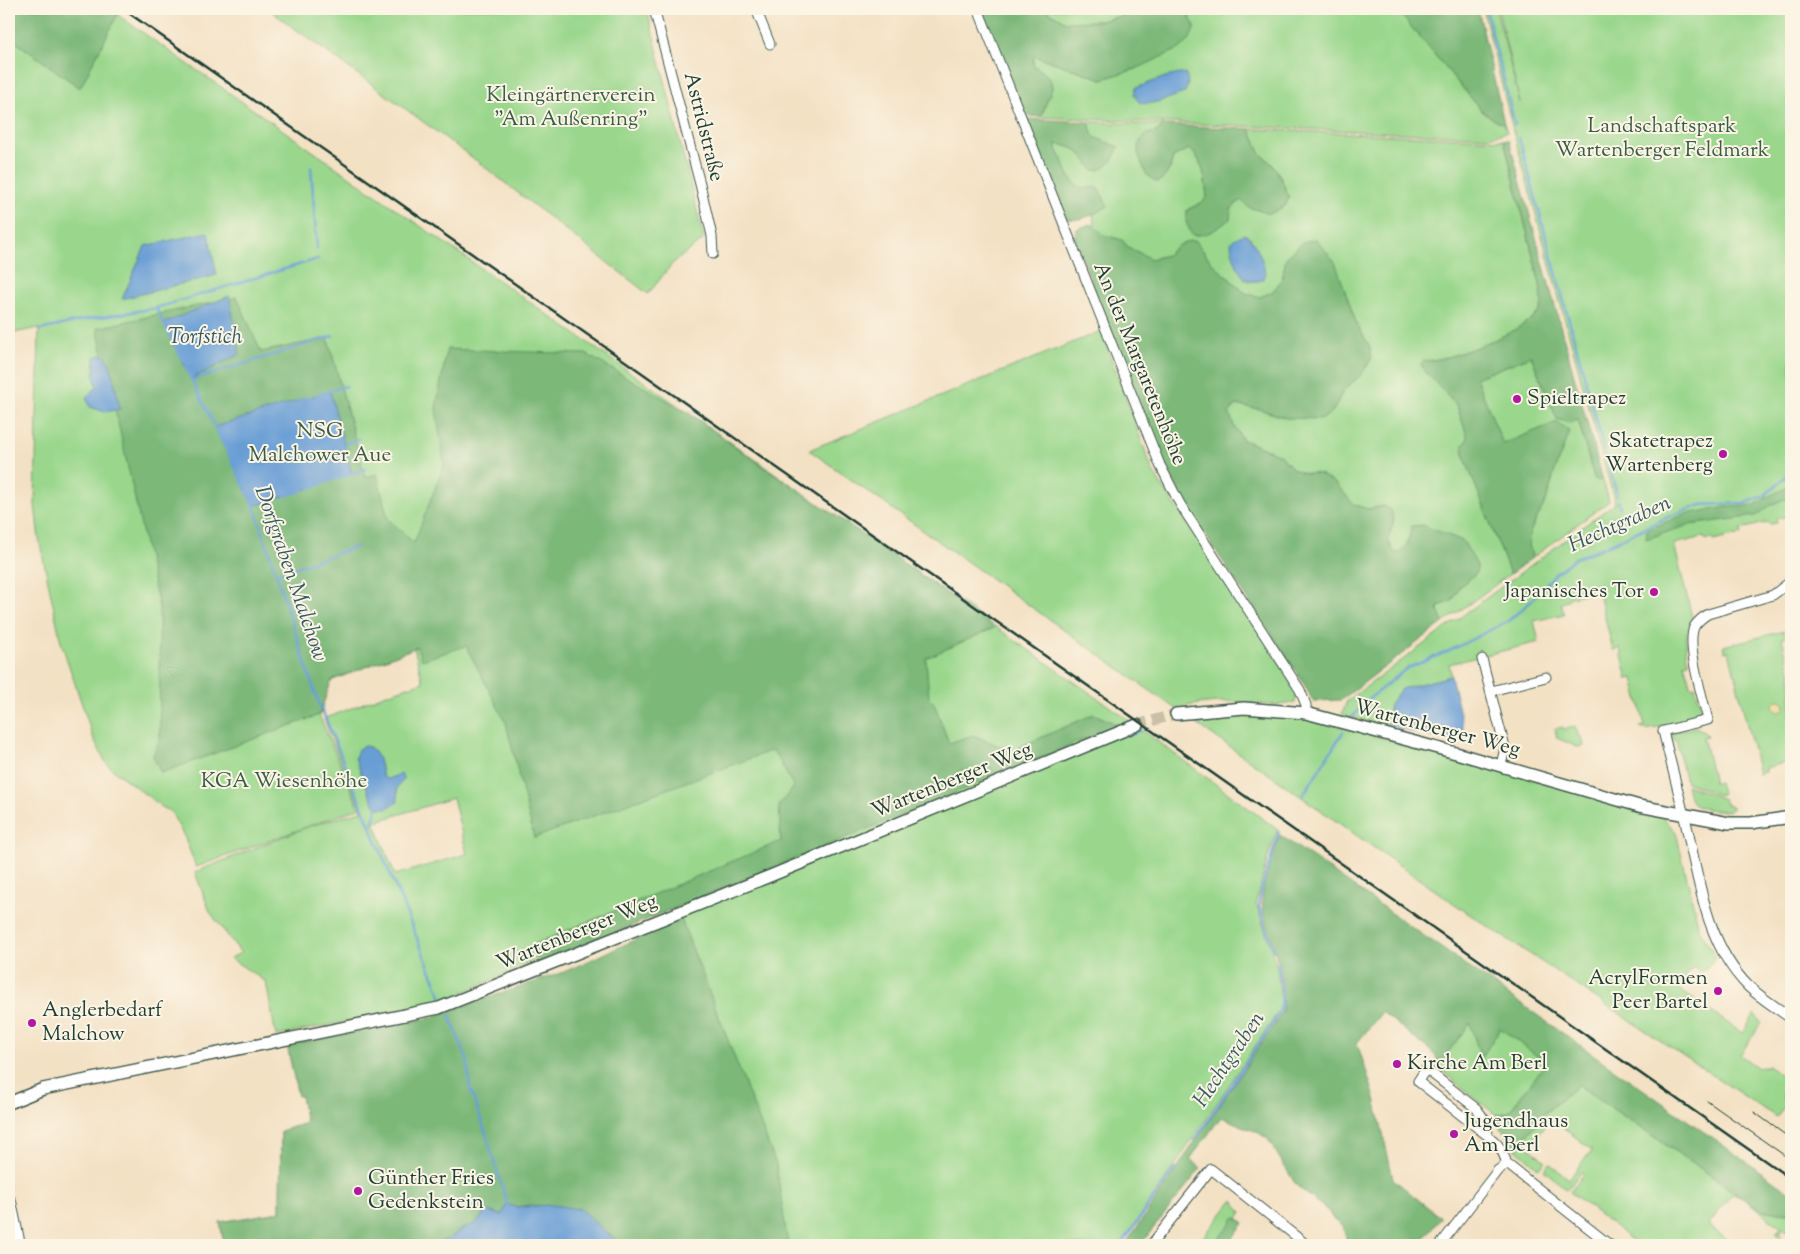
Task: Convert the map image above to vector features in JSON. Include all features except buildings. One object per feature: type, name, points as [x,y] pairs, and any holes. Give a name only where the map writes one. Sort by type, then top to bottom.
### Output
[{"type":"main road","name":"Wartenberger Weg","points":[[1176,714],[1244,708],[1306,713],[1501,765],[1639,806],[1728,823],[1751,823],[1791,816]]},
{"type":"main road","name":"Wartenberger Weg","points":[[9,1103],[43,1089],[439,1008],[770,876],[1137,725]]},
{"type":"main road","points":[[9,1202],[18,1245]]},
{"type":"street","name":"Astridstraße","points":[[654,9],[702,192],[712,236],[713,254]]},
{"type":"street","points":[[756,9],[770,44]]},
{"type":"street","name":"An der Margaretenhöhe","points":[[978,9],[1160,464],[1180,504],[1300,690],[1306,705],[1306,713]]},
{"type":"street","points":[[1791,581],[1773,595],[1708,614],[1695,626],[1692,636],[1692,650],[1708,720],[1664,731],[1714,934],[1736,971],[1749,986],[1791,1018]]},
{"type":"street","points":[[1482,659],[1505,748],[1501,765]]},
{"type":"street","points":[[1491,691],[1546,677]]},
{"type":"street","points":[[1488,1136],[1487,1123],[1477,1109],[1426,1070],[1418,1081],[1501,1148],[1506,1164],[1610,1245]]},
{"type":"street","points":[[1440,1245],[1498,1170],[1506,1164]]},
{"type":"street","points":[[1151,1245],[1211,1169],[1307,1245]]},
{"type":"green space","name":"KGA Wiesenhöhe","points":[[9,9],[109,9],[1119,713],[1278,830],[1268,856],[1256,903],[1277,967],[1281,1002],[1279,1011],[1121,1245],[224,1245],[220,1222],[280,1212],[281,1131],[306,1123],[301,1096],[298,1096],[287,1045],[425,1019],[705,985],[670,900],[516,968],[507,974],[440,1002],[276,1036],[266,982],[230,958],[241,953],[210,912],[195,872],[310,826],[362,811],[324,719],[423,682],[414,648],[313,688],[322,713],[319,715],[359,808],[196,867],[185,838],[171,812],[112,769],[105,761],[93,737],[61,642],[39,539],[35,505],[39,328],[9,334]],"holes":[[[453,798],[467,854],[395,875],[374,822]]]},
{"type":"green space","points":[[9,9],[109,9],[118,14],[80,88],[13,40]]},
{"type":"green space","name":"Kleingärtnerverein \"Am Außenring\"","points":[[268,9],[647,9],[704,239],[673,263],[648,294],[477,161]]},
{"type":"green space","points":[[981,9],[1044,9],[1066,22],[1100,21],[1137,13],[1140,9],[1185,9],[1195,27],[1189,41],[1179,49],[1136,69],[1102,79],[1035,56],[1033,65],[1048,77],[1052,88],[1041,117],[1029,116],[1024,114]]},
{"type":"green space","points":[[1044,9],[1140,9],[1137,12],[1100,21],[1066,22]]},
{"type":"green space","points":[[1185,9],[1396,9],[1483,112],[1498,122],[1504,123],[1507,132],[1489,137],[1041,117],[1052,84],[1043,72],[1033,65],[1035,56],[1102,79],[1136,69],[1195,27]]},
{"type":"green space","points":[[1396,9],[1478,9],[1504,123],[1498,122],[1483,112]]},
{"type":"green space","name":"Landschaftspark Wartenberger Feldmark","points":[[1483,9],[1496,9],[1520,103],[1498,9],[1791,9],[1791,515],[1776,519],[1777,523],[1770,524],[1769,522],[1741,529],[1742,534],[1713,541],[1712,538],[1706,540],[1704,537],[1674,544],[1693,621],[1687,633],[1686,648],[1689,662],[1684,663],[1691,687],[1695,686],[1700,704],[1699,712],[1693,719],[1646,730],[1640,727],[1645,726],[1633,678],[1628,679],[1620,648],[1613,650],[1598,590],[1568,598],[1568,601],[1561,603],[1564,614],[1534,621],[1539,642],[1449,664],[1451,676],[1401,689],[1390,704],[1386,728],[1342,714],[1347,701],[1615,503],[1513,130]]},
{"type":"green space","points":[[1026,119],[1089,122],[1092,134],[1096,138],[1119,147],[1106,167],[1093,170],[1077,151],[1055,144],[1070,178],[1079,187],[1098,188],[1108,206],[1083,218],[1067,219],[1060,207]]},
{"type":"green space","points":[[1089,122],[1165,125],[1156,132],[1147,134],[1140,141],[1138,153],[1146,174],[1170,169],[1173,157],[1188,149],[1193,153],[1203,170],[1207,197],[1201,203],[1187,210],[1192,235],[1202,234],[1215,229],[1241,200],[1285,206],[1289,198],[1280,176],[1272,164],[1260,153],[1250,129],[1504,140],[1540,284],[1542,304],[1540,310],[1533,318],[1504,335],[1467,351],[1423,361],[1422,368],[1457,406],[1468,438],[1464,456],[1510,574],[1443,623],[1438,610],[1439,606],[1452,601],[1460,586],[1475,574],[1407,545],[1399,553],[1393,552],[1388,539],[1394,520],[1384,506],[1368,509],[1354,505],[1337,485],[1320,474],[1304,473],[1293,469],[1280,455],[1243,440],[1234,426],[1229,413],[1236,405],[1259,409],[1286,418],[1333,411],[1343,391],[1362,374],[1370,347],[1357,325],[1348,302],[1286,258],[1282,280],[1272,292],[1260,297],[1245,293],[1212,263],[1196,241],[1177,246],[1167,255],[1151,259],[1128,247],[1122,240],[1104,235],[1095,226],[1093,214],[1108,206],[1079,188],[1070,178],[1055,144],[1078,151],[1093,170],[1099,169],[1114,157],[1092,134]],"holes":[[[1250,237],[1259,281],[1244,279]]]},
{"type":"green space","points":[[1165,125],[1250,129],[1260,153],[1272,164],[1280,176],[1289,197],[1285,206],[1270,214],[1248,207],[1241,200],[1231,208],[1230,219],[1221,226],[1208,233],[1192,235],[1186,222],[1187,210],[1201,203],[1207,197],[1201,163],[1188,149],[1173,157],[1166,175],[1157,182],[1146,174],[1138,153],[1140,141],[1147,134],[1156,132]]},
{"type":"green space","points":[[1504,140],[1509,140],[1603,480],[1599,481],[1594,478],[1578,420],[1569,423],[1557,419],[1531,356],[1476,378],[1503,444],[1557,422],[1570,432],[1557,463],[1547,498],[1530,532],[1529,544],[1532,558],[1510,574],[1464,456],[1463,445],[1468,438],[1457,406],[1422,368],[1421,363],[1467,351],[1504,335],[1533,318],[1540,310],[1542,297],[1540,284]]},
{"type":"green space","points":[[1090,224],[1095,226],[1104,235],[1122,240],[1128,247],[1151,259],[1167,255],[1177,246],[1189,241],[1196,241],[1212,263],[1245,293],[1260,297],[1272,292],[1282,280],[1286,258],[1303,242],[1316,239],[1335,262],[1357,325],[1370,347],[1372,358],[1362,374],[1343,391],[1333,411],[1323,419],[1286,418],[1259,409],[1236,405],[1229,413],[1234,426],[1243,440],[1280,455],[1293,469],[1304,473],[1320,474],[1337,485],[1354,505],[1368,509],[1384,506],[1391,510],[1394,520],[1388,539],[1393,552],[1399,553],[1407,545],[1412,526],[1423,525],[1463,541],[1477,565],[1475,574],[1460,586],[1452,601],[1439,606],[1438,610],[1443,623],[1341,700],[1314,701],[1312,699],[1303,682],[1188,509],[1160,454],[1074,237],[1077,229]]},
{"type":"green space","name":"NSG Malchower Aue","points":[[237,297],[261,352],[328,338],[365,477],[377,474],[388,519],[414,543],[444,465],[436,408],[447,349],[586,354],[689,413],[994,628],[926,658],[929,698],[934,703],[949,743],[973,735],[1011,751],[1094,714],[1119,725],[539,964],[533,945],[781,841],[779,805],[794,787],[773,750],[534,838],[506,723],[466,646],[422,660],[417,647],[332,680],[319,715],[161,773],[153,756],[160,738],[159,607],[97,328]]},
{"type":"green space","points":[[1101,331],[1153,472],[1284,670],[1296,694],[1295,702],[1274,705],[1215,702],[1176,709],[809,450]]},
{"type":"green space","points":[[1531,356],[1557,419],[1578,419],[1594,478],[1599,481],[1603,480],[1609,501],[1532,558],[1529,544],[1530,532],[1547,498],[1557,463],[1569,432],[1557,422],[1503,444],[1476,378]]},
{"type":"green space","points":[[1791,486],[1791,500],[1784,499],[1771,505],[1756,516],[1689,525],[1646,539],[1647,530],[1685,514],[1755,505]]},
{"type":"green space","points":[[1784,631],[1785,637],[1782,638],[1791,674],[1791,761],[1765,768],[1765,772],[1759,774],[1729,651],[1725,652],[1723,646]]},
{"type":"green space","points":[[1253,714],[1314,719],[1664,817],[1676,832],[1699,929],[1716,958],[1701,973],[1693,967],[1677,988],[1742,1033],[1755,1014],[1761,1023],[1740,1055],[1758,1068],[1768,1066],[1790,1082],[1785,1090],[1786,1092],[1782,1094],[1783,1099],[1787,1099],[1788,1102],[1776,1117],[1469,914],[1190,719]]},
{"type":"green space","points":[[1575,726],[1579,737],[1582,737],[1584,746],[1577,747],[1557,738],[1555,729],[1563,727],[1564,730]]},
{"type":"green space","points":[[1696,727],[1704,731],[1707,736],[1703,737],[1714,783],[1719,782],[1722,794],[1719,795],[1686,782],[1676,740],[1671,741],[1671,738],[1675,732]]},
{"type":"green space","points":[[1686,785],[1724,799],[1726,804],[1733,808],[1729,811],[1724,811],[1698,807],[1691,800]]},
{"type":"green space","points":[[1280,835],[1791,1193],[1791,1213],[1763,1211],[1578,1085],[1546,1112],[1516,1149],[1499,1125],[1496,1115],[1509,1112],[1546,1063],[1500,1028],[1481,1059],[1470,1023],[1437,1067],[1437,1058],[1432,1052],[1382,1012],[1357,1043],[1375,1098],[1393,1179],[1441,1218],[1418,1245],[1348,1245],[1343,1226],[1296,1185],[1268,1139],[1259,1133],[1221,1117],[1190,1159],[1201,1168],[1140,1245],[1125,1245],[1282,1013],[1283,1000],[1280,974],[1262,902],[1267,873]]},
{"type":"green space","points":[[681,919],[776,1164],[788,1245],[621,1245],[580,1209],[531,1205],[515,1207],[502,1215],[487,1211],[476,1223],[459,1231],[449,1239],[429,1245],[224,1245],[220,1222],[280,1212],[281,1131],[306,1123],[301,1096],[298,1096],[287,1045],[425,1019],[564,972]]},
{"type":"green space","points":[[1470,1023],[1481,1058],[1500,1028],[1547,1063],[1509,1112],[1496,1115],[1437,1067]]},
{"type":"green space","points":[[1578,1085],[1763,1211],[1791,1213],[1791,1229],[1786,1231],[1783,1228],[1779,1234],[1781,1238],[1776,1234],[1781,1227],[1744,1199],[1732,1194],[1708,1225],[1734,1245],[1638,1245],[1570,1192],[1584,1174],[1581,1172],[1567,1190],[1544,1170],[1549,1163],[1569,1179],[1592,1150],[1551,1118],[1528,1147],[1546,1161],[1538,1168],[1516,1149],[1546,1112]]},
{"type":"green space","points":[[1233,1200],[1242,1212],[1238,1218],[1244,1223],[1227,1245],[1197,1245]]},
{"type":"green space","points":[[1235,1217],[1244,1223],[1227,1245],[1214,1245]]},
{"type":"sand","points":[[1781,700],[1784,701],[1784,711],[1777,712],[1774,711],[1773,704],[1774,701]]},
{"type":"water","points":[[1185,73],[1188,83],[1184,93],[1146,104],[1139,102],[1134,94],[1136,88],[1165,77]]},
{"type":"water","name":"Torfstich","points":[[208,232],[217,275],[122,299],[145,246]]},
{"type":"water","points":[[1244,234],[1256,246],[1264,268],[1264,279],[1248,280],[1236,264],[1231,243],[1234,239]]},
{"type":"water","name":"Torfstich","points":[[229,296],[240,354],[191,379],[164,323]]},
{"type":"water","name":"Torfstich","points":[[100,355],[106,356],[111,367],[120,409],[105,412],[90,407],[86,397],[97,387],[94,376],[95,357]]},
{"type":"water","points":[[330,391],[352,474],[254,506],[214,427]]},
{"type":"water","points":[[1451,676],[1464,731],[1459,744],[1387,725],[1390,704],[1401,689]]},
{"type":"water","points":[[364,746],[370,747],[379,759],[383,777],[387,779],[401,774],[404,779],[397,788],[398,802],[387,808],[377,808],[370,796],[355,758],[358,749]]},
{"type":"water","points":[[507,1204],[515,1207],[552,1205],[580,1209],[621,1245],[429,1245],[449,1239],[459,1231],[476,1223],[487,1211],[502,1215]]},
{"type":"waterway","points":[[1486,9],[1515,125]]},
{"type":"waterway","points":[[1519,138],[1617,495]]},
{"type":"waterway","name":"Dorfgraben Malchow","points":[[311,167],[317,249]]},
{"type":"waterway","points":[[40,330],[83,320],[156,308],[318,259]]},
{"type":"waterway","name":"Dorfgraben Malchow","points":[[156,308],[182,360]]},
{"type":"waterway","points":[[192,380],[333,336]]},
{"type":"waterway","name":"Dorfgraben Malchow","points":[[186,368],[244,486]]},
{"type":"waterway","points":[[316,395],[346,386]]},
{"type":"waterway","points":[[299,400],[311,397]]},
{"type":"waterway","points":[[341,445],[359,439]]},
{"type":"waterway","points":[[309,488],[365,469]]},
{"type":"waterway","name":"Hechtgraben","points":[[1352,718],[1365,702],[1406,669],[1451,650],[1508,621],[1528,604],[1556,573],[1575,558],[1602,548],[1670,516],[1701,505],[1746,503],[1764,496],[1791,472]]},
{"type":"waterway","points":[[285,496],[304,490]]},
{"type":"waterway","name":"Dorfgraben Malchow","points":[[246,491],[254,506],[315,693],[371,828]]},
{"type":"waterway","points":[[1618,501],[1620,508]]},
{"type":"waterway","points":[[276,574],[356,547]]},
{"type":"waterway","points":[[1128,735],[1141,731]]},
{"type":"waterway","name":"Hechtgraben","points":[[1303,795],[1343,732]]},
{"type":"waterway","name":"Dorfgraben Malchow","points":[[377,808],[371,828],[442,998]]},
{"type":"waterway","name":"Hechtgraben","points":[[1273,950],[1259,907],[1261,890],[1279,832]]},
{"type":"waterway","name":"Hechtgraben","points":[[1195,1140],[1280,1012],[1282,995],[1278,963]]},
{"type":"waterway","name":"Dorfgraben Malchow","points":[[449,1015],[467,1059],[470,1088],[508,1206]]},
{"type":"waterway","name":"Hechtgraben","points":[[1121,1245],[1175,1168]]},
{"type":"tunnel","points":[[1137,725],[1176,714]]},
{"type":"tram line","points":[[1707,1101],[1791,1160]]},
{"type":"tram line","points":[[1754,1112],[1791,1139]]},
{"type":"railway","points":[[123,9],[1791,1179]]},
{"type":"place","name":"Spieltrapez","points":[[1517,399]]},
{"type":"place","name":"Skatetrapez Wartenberg","points":[[1723,454]]},
{"type":"place","name":"Japanisches Tor","points":[[1654,592]]},
{"type":"place","name":"AcrylFormen Peer Bartel","points":[[1718,991]]},
{"type":"place","name":"Anglerbedarf Malchow","points":[[32,1023]]},
{"type":"place","name":"Kirche Am Berl","points":[[1397,1064]]},
{"type":"place","name":"Jugendhaus Am Berl","points":[[1454,1134]]},
{"type":"place","name":"Günther Fries Gedenkstein","points":[[358,1191]]}]
